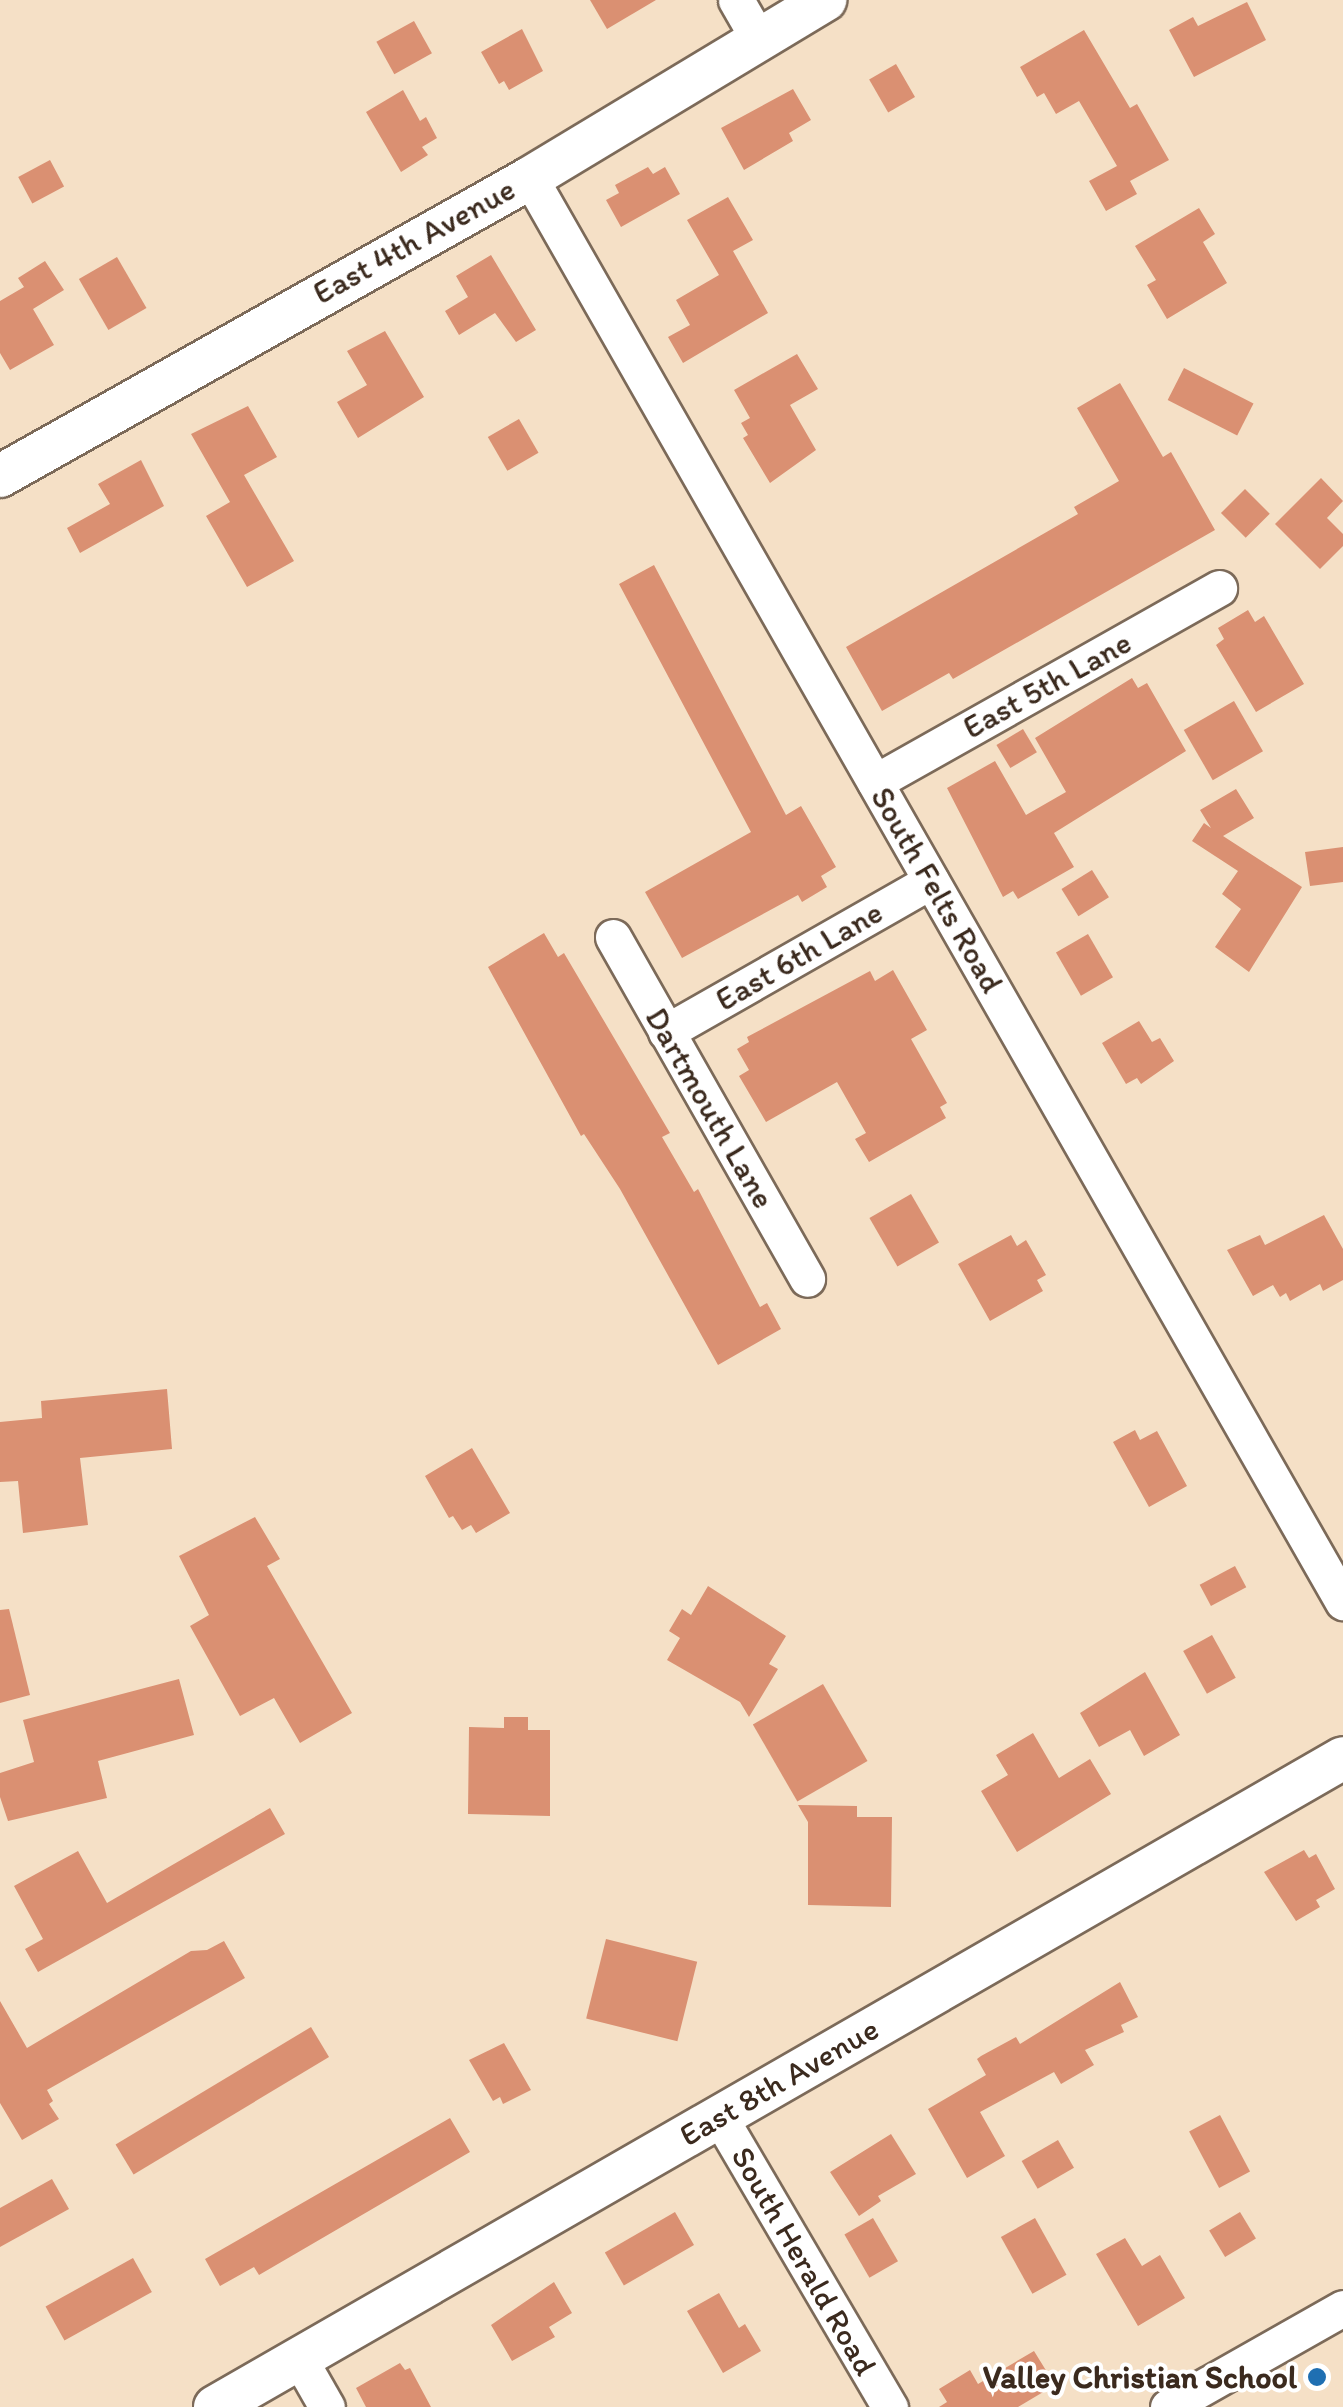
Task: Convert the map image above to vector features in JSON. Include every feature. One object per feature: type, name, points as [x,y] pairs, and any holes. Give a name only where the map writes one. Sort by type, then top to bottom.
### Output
[{"type":"street","points":[[736,0],[759,40]]},
{"type":"street","name":"East 4th Avenue","points":[[0,476],[530,178],[825,0]]},
{"type":"street","name":"South Felts Road","points":[[530,178],[1343,1602]]},
{"type":"street","name":"East 5th Lane","points":[[875,782],[1219,588]]},
{"type":"street","name":"East 6th Lane","points":[[666,1032],[931,881]]},
{"type":"street","name":"Dartmouth Lane","points":[[613,937],[807,1278]]},
{"type":"street","name":"East 8th Avenue","points":[[216,2407],[1343,1758]]},
{"type":"street","name":"South Herald Road","points":[[719,2116],[890,2407]]},
{"type":"street","points":[[1168,2407],[1343,2308]]},
{"type":"street","points":[[299,2358],[328,2407]]},
{"type":"building","points":[[590,0],[656,0],[607,29]]},
{"type":"building","points":[[1247,2],[1266,40],[1194,77],[1169,30],[1193,17],[1198,26]]},
{"type":"building","points":[[414,21],[432,53],[394,74],[376,42]]},
{"type":"building","points":[[522,29],[543,71],[509,90],[504,81],[499,84],[481,52]]},
{"type":"building","points":[[1084,30],[1130,108],[1137,104],[1169,160],[1130,181],[1137,194],[1106,211],[1089,181],[1117,166],[1079,101],[1056,114],[1044,93],[1037,97],[1020,67]]},
{"type":"building","points":[[896,64],[915,97],[888,112],[869,80]]},
{"type":"building","points":[[793,89],[811,120],[789,133],[793,141],[744,170],[721,128]]},
{"type":"building","points":[[403,90],[420,121],[426,117],[437,138],[422,147],[428,155],[401,172],[366,112]]},
{"type":"building","points":[[50,160],[64,186],[32,203],[18,177]]},
{"type":"building","points":[[648,167],[653,174],[665,167],[680,194],[621,227],[606,200],[619,193],[615,185]]},
{"type":"building","points":[[728,197],[753,240],[733,251],[768,313],[683,363],[668,337],[690,325],[676,300],[719,275],[687,220]]},
{"type":"building","points":[[1199,208],[1215,234],[1203,242],[1227,283],[1167,319],[1147,285],[1156,280],[1135,246]]},
{"type":"building","points":[[491,255],[536,330],[516,342],[495,313],[459,335],[445,311],[468,297],[456,276]]},
{"type":"building","points":[[117,257],[146,308],[108,330],[79,279]]},
{"type":"building","points":[[45,261],[64,290],[33,309],[54,345],[10,370],[0,353],[0,301],[24,287],[18,278]]},
{"type":"building","points":[[385,331],[424,397],[358,438],[337,402],[367,385],[347,351]]},
{"type":"building","points":[[797,354],[818,389],[790,405],[816,450],[770,483],[743,438],[748,435],[741,423],[750,418],[734,390]]},
{"type":"building","points":[[1184,368],[1253,403],[1237,435],[1168,400]]},
{"type":"building","points":[[1120,383],[1163,457],[1171,452],[1215,530],[953,679],[949,673],[882,711],[846,647],[1078,514],[1074,507],[1119,481],[1077,408]]},
{"type":"building","points":[[248,406],[277,457],[244,475],[294,561],[247,587],[206,516],[230,502],[191,434]]},
{"type":"building","points":[[519,419],[538,453],[507,471],[488,437]]},
{"type":"building","points":[[141,460],[164,506],[80,553],[67,528],[110,504],[98,484]]},
{"type":"building","points":[[1321,478],[1343,501],[1327,518],[1343,534],[1343,546],[1320,569],[1275,524]]},
{"type":"building","points":[[1245,489],[1270,514],[1246,538],[1221,513]]},
{"type":"building","points":[[654,565],[786,815],[801,806],[836,867],[821,876],[827,887],[802,902],[798,895],[682,958],[645,892],[751,832],[619,584]]},
{"type":"building","points":[[1248,610],[1255,622],[1264,616],[1304,684],[1256,712],[1216,645],[1224,639],[1218,628]]},
{"type":"building","points":[[1132,678],[1138,688],[1147,683],[1186,751],[1054,833],[1074,867],[1018,899],[1013,891],[1003,897],[947,788],[995,761],[1026,815],[1066,792],[1035,738]]},
{"type":"building","points":[[1234,701],[1263,751],[1213,780],[1184,730]]},
{"type":"building","points":[[1023,729],[1037,752],[1010,768],[996,745]]},
{"type":"building","points":[[1236,789],[1254,818],[1223,836],[1302,887],[1249,972],[1215,947],[1241,909],[1222,894],[1238,871],[1192,841],[1204,823],[1211,828],[1200,810]]},
{"type":"building","points":[[1343,847],[1343,882],[1310,886],[1305,852]]},
{"type":"building","points":[[1092,870],[1109,897],[1078,916],[1061,889]]},
{"type":"building","points":[[544,933],[558,957],[564,953],[670,1133],[662,1137],[694,1192],[698,1189],[760,1307],[767,1303],[781,1329],[718,1365],[620,1189],[584,1134],[581,1136],[488,967]]},
{"type":"building","points":[[1088,934],[1113,977],[1081,996],[1056,952]]},
{"type":"building","points":[[893,970],[927,1030],[911,1039],[947,1103],[940,1107],[946,1118],[869,1162],[855,1139],[866,1133],[837,1082],[766,1122],[739,1076],[749,1070],[737,1049],[749,1042],[747,1037],[870,971],[875,981]]},
{"type":"building","points":[[1139,1021],[1152,1042],[1160,1038],[1174,1061],[1141,1084],[1137,1078],[1126,1084],[1102,1043]]},
{"type":"building","points":[[911,1194],[939,1242],[897,1266],[869,1218]]},
{"type":"building","points":[[1324,1215],[1343,1249],[1343,1280],[1323,1291],[1320,1284],[1290,1301],[1286,1293],[1280,1297],[1273,1285],[1253,1296],[1227,1250],[1260,1235],[1265,1245]]},
{"type":"building","points":[[1011,1235],[1017,1246],[1026,1240],[1046,1275],[1037,1280],[1043,1291],[990,1321],[958,1264]]},
{"type":"building","points":[[167,1389],[172,1449],[80,1458],[88,1525],[23,1533],[18,1481],[0,1482],[0,1422],[42,1418],[41,1401]]},
{"type":"building","points":[[1135,1430],[1140,1440],[1157,1431],[1187,1486],[1149,1507],[1113,1442]]},
{"type":"building","points":[[472,1448],[510,1513],[476,1533],[471,1525],[462,1530],[453,1516],[449,1518],[425,1476]]},
{"type":"building","points":[[255,1517],[280,1559],[267,1566],[352,1713],[300,1743],[274,1698],[240,1716],[190,1626],[209,1615],[179,1556]]},
{"type":"building","points":[[1235,1566],[1246,1587],[1211,1606],[1200,1585]]},
{"type":"building","points":[[708,1586],[786,1636],[769,1664],[778,1669],[749,1717],[740,1702],[667,1660],[680,1638],[669,1631],[682,1609],[691,1615]]},
{"type":"building","points":[[9,1609],[30,1695],[0,1703],[0,1610]]},
{"type":"building","points":[[1212,1635],[1236,1678],[1207,1694],[1183,1651]]},
{"type":"building","points":[[1145,1672],[1180,1735],[1144,1756],[1130,1730],[1099,1747],[1080,1713]]},
{"type":"building","points":[[179,1679],[194,1735],[98,1761],[107,1798],[8,1821],[0,1797],[0,1773],[34,1762],[23,1720]]},
{"type":"building","points":[[823,1684],[868,1761],[797,1802],[753,1724]]},
{"type":"building","points":[[504,1717],[528,1717],[528,1730],[550,1730],[550,1816],[468,1814],[469,1727],[504,1728]]},
{"type":"building","points":[[1033,1733],[1059,1778],[1090,1759],[1111,1794],[1017,1852],[981,1791],[1008,1775],[996,1755]]},
{"type":"building","points":[[798,1805],[857,1806],[857,1817],[892,1817],[891,1907],[808,1905],[808,1822]]},
{"type":"building","points":[[270,1808],[285,1834],[38,1972],[25,1949],[43,1939],[14,1886],[78,1851],[107,1903]]},
{"type":"building","points":[[1304,1850],[1309,1858],[1316,1854],[1335,1889],[1316,1900],[1320,1907],[1296,1921],[1264,1872]]},
{"type":"building","points":[[606,1939],[697,1962],[677,2041],[586,2019]]},
{"type":"building","points":[[224,1941],[245,1978],[47,2090],[53,2101],[49,2104],[59,2119],[22,2140],[0,2103],[0,2001],[27,2048],[191,1951],[207,1950]]},
{"type":"building","points":[[1120,1982],[1138,2017],[1121,2025],[1124,2032],[1085,2050],[1094,2065],[1061,2084],[1054,2072],[980,2112],[1005,2156],[967,2178],[928,2109],[986,2075],[977,2059],[981,2056],[1016,2037],[1020,2044]]},
{"type":"building","points":[[311,2027],[329,2057],[134,2174],[116,2144]]},
{"type":"building","points":[[504,2043],[531,2090],[503,2104],[500,2097],[493,2101],[469,2060]]},
{"type":"building","points":[[1220,2115],[1250,2172],[1219,2188],[1189,2131]]},
{"type":"building","points":[[450,2118],[470,2152],[259,2275],[254,2267],[220,2286],[205,2259]]},
{"type":"building","points":[[891,2134],[916,2174],[878,2196],[881,2201],[859,2216],[830,2172]]},
{"type":"building","points":[[1058,2140],[1074,2168],[1038,2189],[1022,2161]]},
{"type":"building","points":[[52,2179],[69,2209],[0,2247],[0,2208]]},
{"type":"building","points":[[675,2212],[694,2245],[624,2285],[605,2252]]},
{"type":"building","points":[[1240,2212],[1256,2239],[1225,2257],[1209,2231]]},
{"type":"building","points":[[873,2218],[898,2261],[869,2278],[844,2234]]},
{"type":"building","points":[[1035,2218],[1067,2275],[1032,2294],[1001,2237]]},
{"type":"building","points":[[1125,2238],[1142,2266],[1160,2255],[1185,2298],[1138,2326],[1096,2254]]},
{"type":"building","points":[[133,2258],[152,2292],[64,2341],[46,2306]]},
{"type":"building","points":[[554,2282],[572,2313],[549,2327],[555,2337],[512,2361],[491,2325]]},
{"type":"building","points":[[719,2293],[739,2328],[745,2324],[761,2351],[723,2373],[687,2311]]},
{"type":"building","points":[[1034,2351],[1055,2385],[1018,2407],[939,2407],[947,2402],[939,2389],[970,2370],[978,2384]]},
{"type":"building","points":[[400,2363],[405,2370],[410,2368],[431,2407],[366,2407],[356,2388]]},
{"type":"place","name":"Valley Christian School","points":[[1317,2377]]}]
